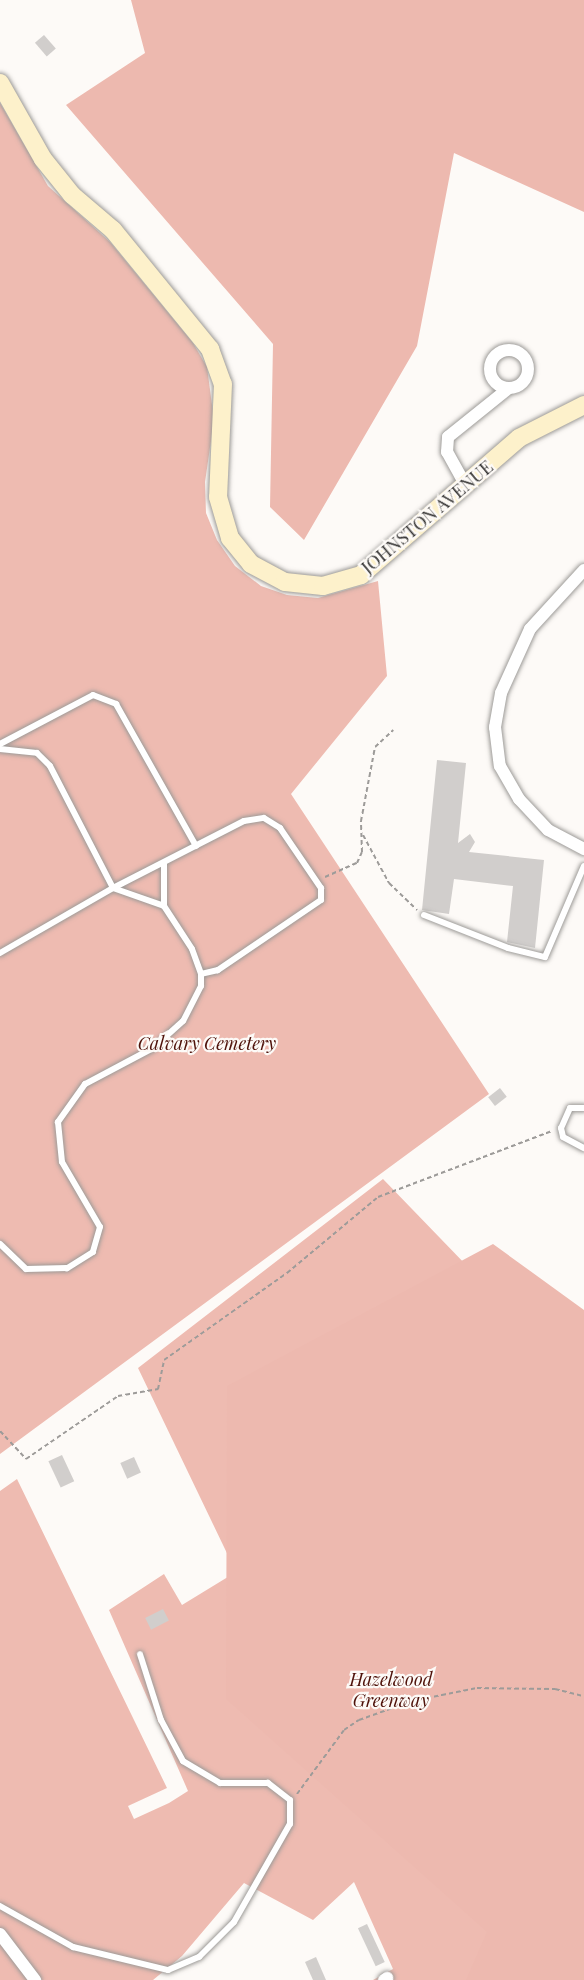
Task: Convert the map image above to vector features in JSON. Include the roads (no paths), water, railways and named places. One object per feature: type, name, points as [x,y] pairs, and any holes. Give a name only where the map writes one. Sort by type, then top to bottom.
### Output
[{"type":"street","name":"JOHNSTON AVENUE","points":[[0,83],[64,186],[113,230],[210,349],[223,384],[218,497],[230,538],[251,564],[285,582],[323,586],[361,575],[519,438],[584,405]]},
{"type":"street","points":[[466,486],[447,452],[448,437],[487,402],[509,388],[521,384],[527,374],[526,361],[519,352],[507,349],[495,355],[490,367],[493,380],[487,402]]},
{"type":"street","points":[[493,380],[509,388]]},
{"type":"street","points":[[584,570],[530,629],[501,693],[495,728],[500,766],[519,799],[548,830],[584,849]]},
{"type":"street","points":[[0,1934],[35,1980]]},
{"type":"lane","points":[[0,744],[93,695],[117,704],[196,846]]},
{"type":"lane","points":[[0,749],[37,753],[51,766],[113,888],[164,906]]},
{"type":"lane","points":[[0,953],[113,888],[244,821],[264,818],[280,828],[321,888],[321,900],[218,970],[201,974]]},
{"type":"lane","points":[[0,1244],[26,1269],[67,1268],[93,1252],[100,1227],[62,1162],[58,1122],[85,1084],[153,1048],[183,1021],[201,986],[201,974],[192,949],[164,906],[164,863]]},
{"type":"lane","points":[[424,915],[508,948],[545,957],[584,866]]},
{"type":"lane","points":[[584,1108],[570,1108],[561,1128],[563,1137],[584,1148]]},
{"type":"lane","points":[[0,1906],[73,1947],[168,1970],[199,1957],[234,1922],[290,1824],[290,1800],[268,1783],[220,1783],[183,1761],[161,1720],[140,1654]]},
{"type":"park label","name":"Calvary Cemetery","points":[[207,1043]]},
{"type":"park label","name":"Hazelwood Greenway","points":[[391,1690]]}]
